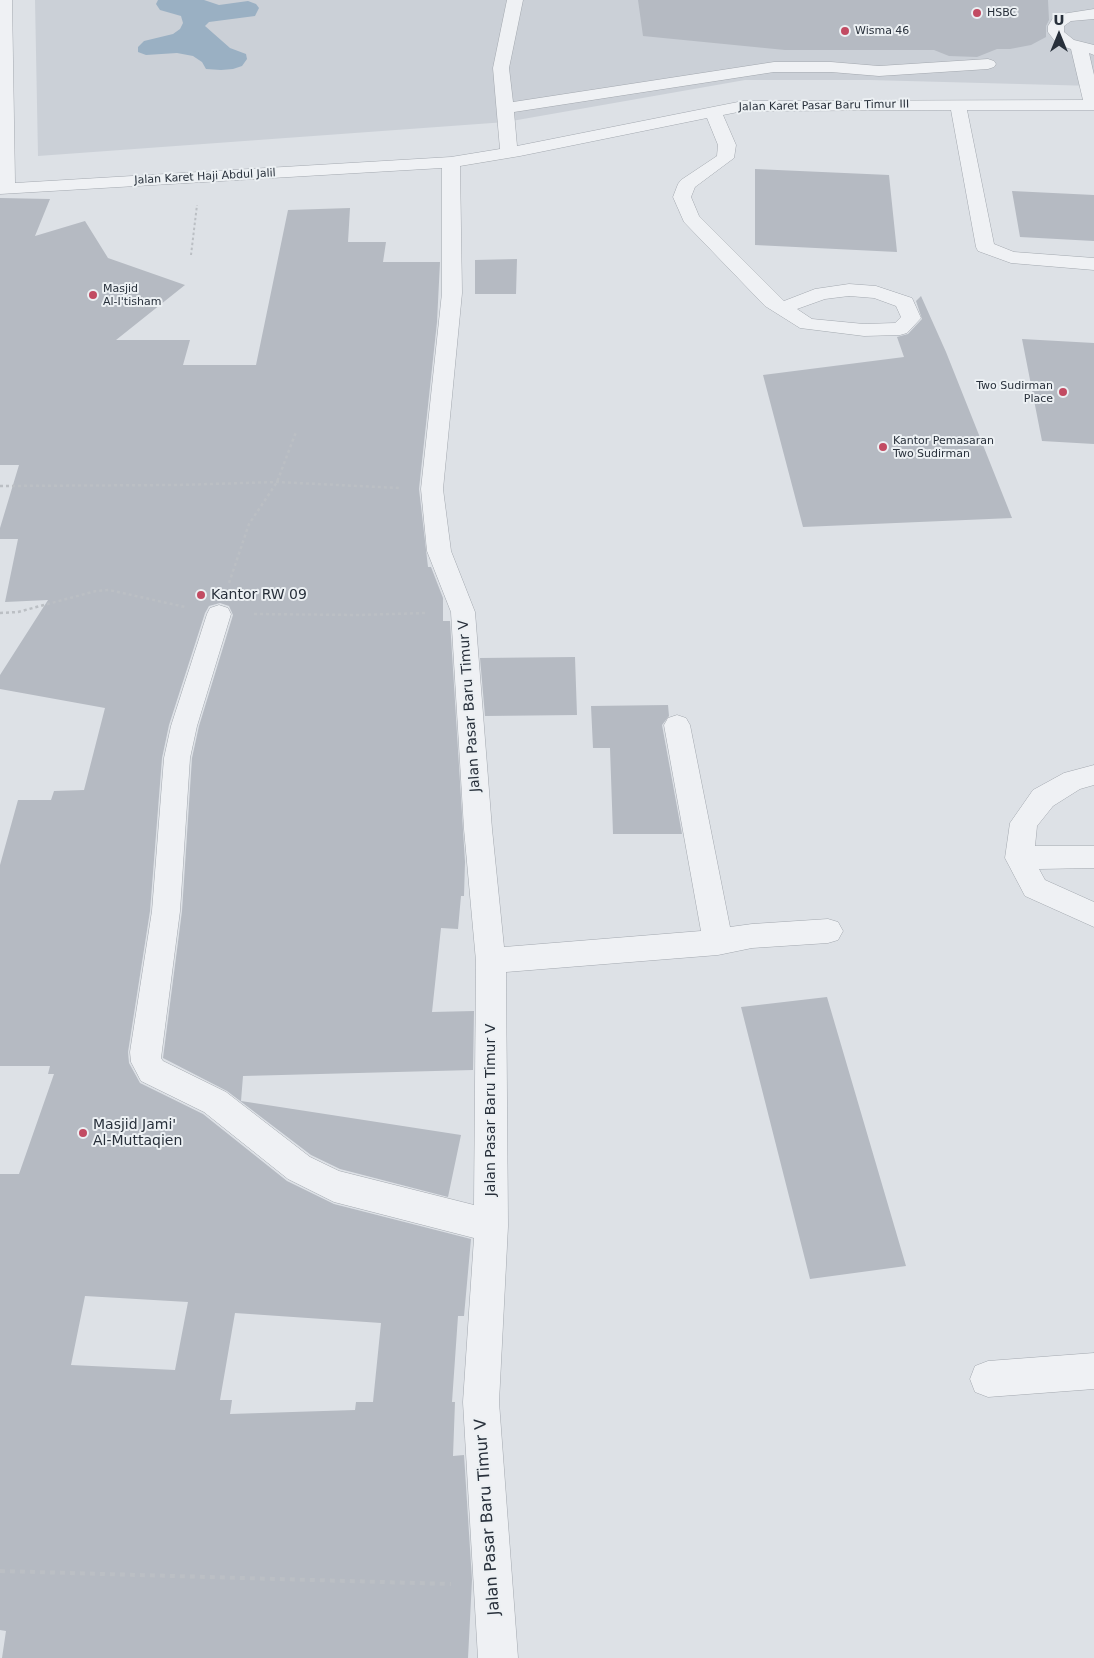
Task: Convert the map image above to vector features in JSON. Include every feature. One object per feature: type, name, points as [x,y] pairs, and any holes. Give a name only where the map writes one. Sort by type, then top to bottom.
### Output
[{"type":"street","points":[[3,188],[4,0]]},
{"type":"street","points":[[509,153],[501,68],[515,0]]},
{"type":"street","points":[[1066,0],[1067,17]]},
{"type":"street","points":[[1090,9],[1060,21],[1056,26],[1056,32],[1060,37],[1086,49],[1094,105]]},
{"type":"street","points":[[504,108],[774,67],[830,66],[879,71],[988,64]]},
{"type":"street","points":[[958,105],[985,246],[1011,257],[1094,264]]},
{"type":"street","name":"Jalan Karet Pasar Baru Timur III","points":[[410,166],[509,153],[743,106],[1094,105]]},
{"type":"street","points":[[713,112],[727,145],[725,158],[687,184],[682,197],[691,218],[772,302],[807,324],[864,330],[900,329],[910,318],[905,302],[876,292],[849,290],[822,293],[782,308]]},
{"type":"street","name":"Jalan Pasar Baru Timur V","points":[[451,162],[452,293],[432,489],[439,551],[463,612],[478,829],[491,961],[491,1226],[481,1402],[498,1658]]},
{"type":"street","name":"Jalan Karet Haji Abdul Jalil","points":[[3,188],[410,166]]},
{"type":"street","points":[[219,614],[184,726],[177,758],[166,911],[145,1052],[146,1062],[152,1071],[215,1102],[299,1168],[334,1186],[491,1226]]},
{"type":"street","points":[[677,725],[718,942]]},
{"type":"street","points":[[1094,775],[1073,780],[1043,798],[1024,823],[1019,858],[1035,888],[1094,915]]},
{"type":"street","points":[[1019,858],[1094,858]]},
{"type":"street","points":[[491,961],[718,942],[752,936],[828,931]]},
{"type":"street","points":[[988,1379],[1094,1371]]},
{"type":"path","points":[[191,255],[200,177]]},
{"type":"path","points":[[219,614],[249,524],[277,482],[296,432]]},
{"type":"path","points":[[0,486],[178,485],[277,482],[432,489]]},
{"type":"path","points":[[0,1571],[492,1586]]},
{"type":"shaded area","points":[[35,0],[1094,0],[1094,86],[870,80],[745,80],[506,122],[38,156]]},
{"type":"water","points":[[158,0],[204,0],[219,5],[248,1],[256,4],[259,8],[255,16],[209,22],[205,26],[230,48],[246,54],[247,59],[242,66],[221,70],[206,69],[202,62],[193,56],[177,53],[146,55],[138,52],[138,47],[144,41],[173,34],[180,29],[183,23],[181,16],[160,10],[156,4]]},
{"type":"building","name":"Wisma 46","points":[[638,0],[1048,0],[1049,20],[1046,26],[1046,37],[1031,45],[1010,49],[997,49],[977,57],[949,56],[934,50],[785,50],[643,36]]},
{"type":"building","points":[[755,169],[889,175],[897,252],[755,245]]},
{"type":"building","points":[[1012,191],[1094,195],[1094,241],[1020,237]]},
{"type":"building","points":[[0,198],[50,199],[35,236],[85,221],[108,258],[185,285],[116,340],[190,340],[183,365],[256,365],[288,210],[350,208],[348,242],[386,242],[383,262],[440,262],[437,322],[419,489],[428,567],[431,567],[443,598],[443,621],[450,621],[465,862],[464,896],[461,896],[458,929],[441,928],[432,1012],[474,1011],[473,1070],[243,1076],[241,1101],[461,1135],[448,1197],[340,1169],[311,1155],[227,1091],[163,1058],[182,911],[192,758],[199,726],[233,615],[229,606],[220,603],[209,606],[205,613],[169,725],[162,758],[150,911],[128,1052],[129,1063],[140,1083],[203,1114],[287,1181],[334,1204],[471,1239],[464,1316],[458,1316],[452,1402],[455,1402],[453,1456],[464,1455],[472,1580],[468,1658],[2,1658],[6,1631],[0,1630],[0,1174],[19,1174],[54,1074],[48,1074],[50,1066],[0,1066],[0,865],[18,800],[51,800],[54,791],[84,790],[105,708],[0,689],[0,675],[48,600],[5,602],[18,539],[0,539],[0,528],[19,465],[0,465]],"holes":[[[85,1296],[188,1302],[175,1370],[71,1365]],[[235,1313],[381,1323],[373,1402],[356,1402],[355,1410],[230,1414],[232,1400],[220,1400]]]},
{"type":"building","points":[[517,259],[516,294],[475,294],[475,260]]},
{"type":"building","name":"Kantor Pemasaran Two Sudirman","points":[[921,296],[946,352],[1012,518],[803,527],[763,375],[904,357],[897,337],[908,334],[922,319],[916,301]]},
{"type":"building","name":"Two Sudirman Place","points":[[1022,339],[1094,343],[1094,444],[1042,441]]},
{"type":"building","points":[[575,657],[577,715],[485,716],[480,658]]},
{"type":"building","points":[[668,705],[669,716],[662,725],[682,834],[613,834],[610,748],[593,748],[591,706]]},
{"type":"building","points":[[827,997],[906,1266],[810,1279],[741,1007]]},
{"type":"place","name":"HSBC","points":[[977,13]]},
{"type":"place","name":"Wisma 46","points":[[845,31]]},
{"type":"place","name":"Masjid Al-I'tisham","points":[[93,295]]},
{"type":"place","name":"Two Sudirman Place","points":[[1063,392]]},
{"type":"place","name":"Kantor Pemasaran Two Sudirman","points":[[883,447]]},
{"type":"place","name":"Kantor RW 09","points":[[201,595]]},
{"type":"place","name":"Masjid Jami' Al-Muttaqien","points":[[83,1133]]}]
